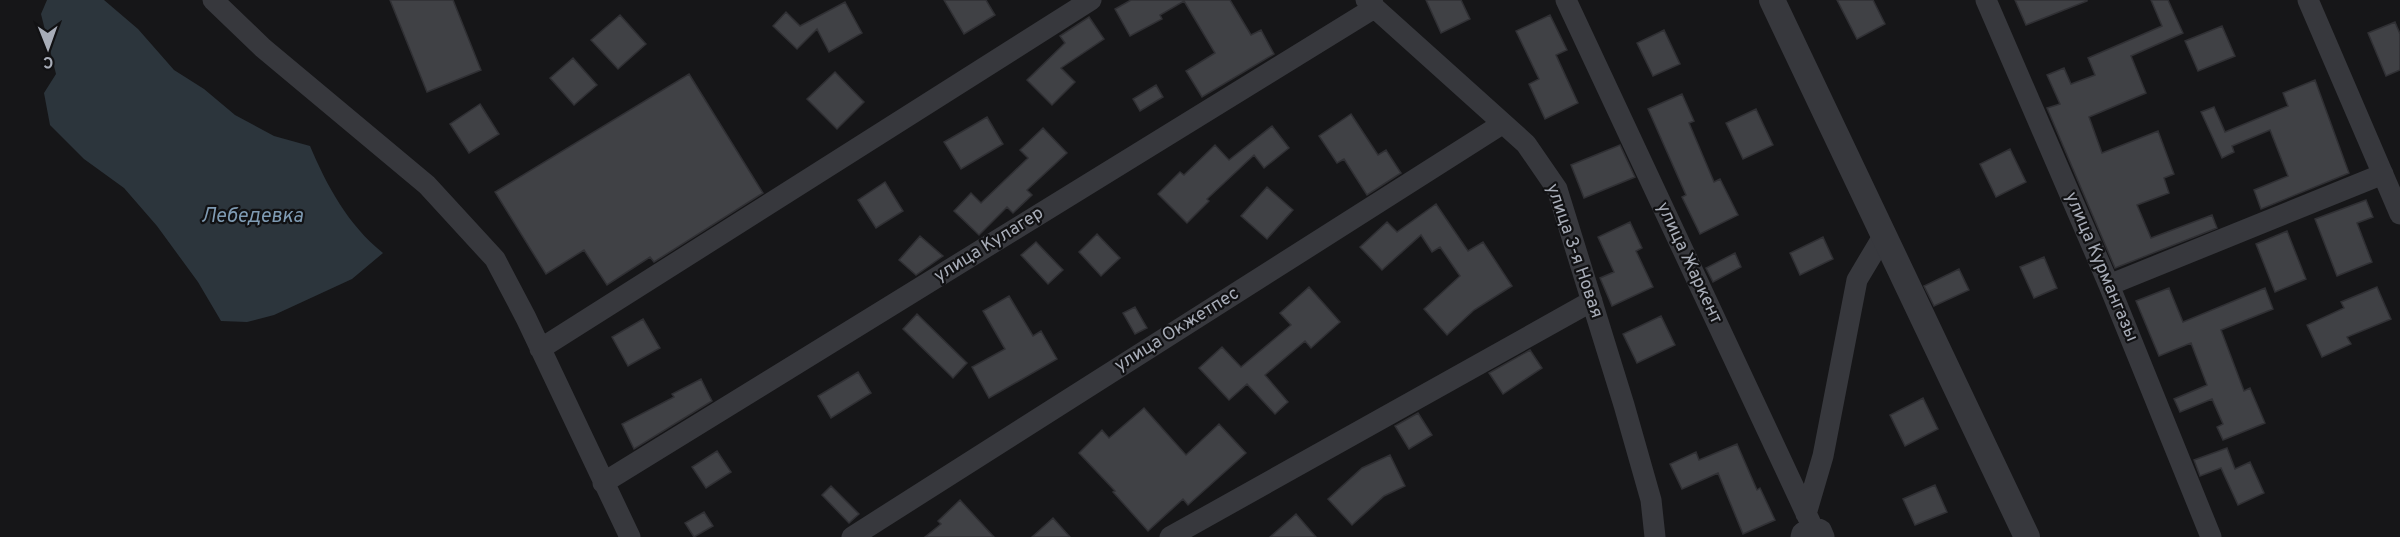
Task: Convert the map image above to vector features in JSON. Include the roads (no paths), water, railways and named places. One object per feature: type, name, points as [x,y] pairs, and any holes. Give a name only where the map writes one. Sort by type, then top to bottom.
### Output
[{"type":"street","points":[[213,0],[263,48],[427,185],[495,259],[630,537]]},
{"type":"street","points":[[540,349],[1091,0]]},
{"type":"street","name":"улица Жаркент","points":[[1566,0],[1809,529]]},
{"type":"street","points":[[1772,0],[1885,233],[2027,537]]},
{"type":"street","name":"улица Курмангазы","points":[[1986,0],[2109,285],[2211,537]]},
{"type":"street","points":[[2308,0],[2400,214]]},
{"type":"street","name":"улица 3-я Новая","points":[[1371,3],[1526,144],[1557,189],[1651,501],[1655,537]]},
{"type":"street","name":"улица Кулагер","points":[[603,483],[1371,3]]},
{"type":"street","name":"улица Окжетпес","points":[[852,537],[1502,124]]},
{"type":"street","points":[[2109,285],[2383,174]]},
{"type":"street","points":[[1809,529],[1857,280],[1885,233]]},
{"type":"street","points":[[1170,537],[1592,301]]},
{"type":"water","name":"Лебедевка","points":[[47,0],[104,0],[138,29],[174,70],[204,89],[235,115],[274,136],[310,146],[340,204],[359,230],[383,253],[352,279],[274,315],[247,322],[221,321],[198,282],[157,226],[124,188],[84,159],[50,125],[44,93],[56,74],[41,14]]}]
